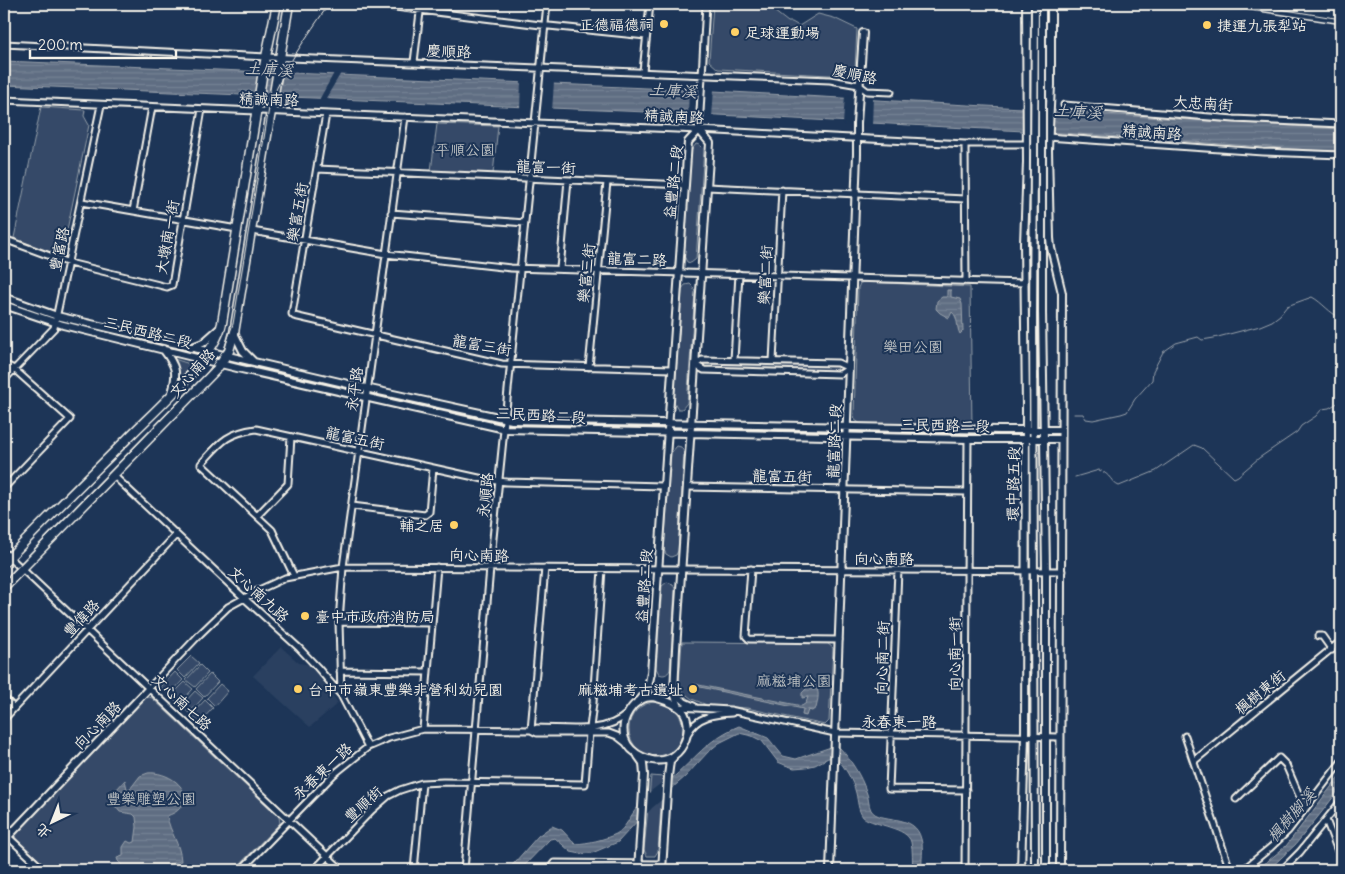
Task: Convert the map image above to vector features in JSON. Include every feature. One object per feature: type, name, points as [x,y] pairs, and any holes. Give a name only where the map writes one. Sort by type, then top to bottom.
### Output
[{"type":"main road","points":[[266,57],[277,4]]},
{"type":"main road","points":[[280,57],[288,4]]},
{"type":"main road","points":[[1244,4],[1341,19]]},
{"type":"main road","points":[[1298,4],[1341,11]]},
{"type":"main road","name":"文心南路","points":[[6,558],[172,393],[206,355],[221,327],[266,57]]},
{"type":"main road","name":"文心南路","points":[[4,587],[221,364],[226,356],[234,333],[280,57]]},
{"type":"street","points":[[371,4],[646,36]]},
{"type":"street","points":[[414,62],[421,4]]},
{"type":"street","points":[[540,68],[547,4]]},
{"type":"street","points":[[643,72],[650,4]]},
{"type":"street","points":[[699,130],[707,4]]},
{"type":"street","name":"環中路五段","points":[[1022,870],[1025,735],[1026,4]]},
{"type":"street","points":[[1027,99],[1029,91],[1030,4]]},
{"type":"street","name":"環中路五段","points":[[1036,4],[1033,318],[1036,870]]},
{"type":"street","name":"環中路五段","points":[[1042,4],[1042,312],[1045,430],[1047,736],[1046,870]]},
{"type":"street","points":[[1050,4],[1050,238],[1062,293],[1060,870]]},
{"type":"street","name":"龍富路二段","points":[[830,870],[862,33]]},
{"type":"street","name":"慶順路","points":[[4,44],[159,50],[266,57],[830,80],[867,90],[891,92]]},
{"type":"street","name":"永順路","points":[[464,870],[490,568],[540,68]]},
{"type":"street","name":"精誠南路","points":[[4,100],[249,111],[272,110],[965,144],[1027,145],[1049,136],[1164,146],[1341,155]]},
{"type":"street","name":"豐富路","points":[[4,380],[52,330],[55,323],[101,105]]},
{"type":"street","name":"大忠南街","points":[[1064,105],[1341,124]]},
{"type":"street","points":[[133,211],[152,107]]},
{"type":"street","name":"大墩南一街","points":[[4,239],[68,263],[168,287],[172,285],[202,108]]},
{"type":"street","name":"樂富五街","points":[[292,314],[326,114]]},
{"type":"street","name":"永平路","points":[[341,695],[339,622],[342,567],[405,117]]},
{"type":"street","name":"益豐路二段","points":[[627,714],[647,691],[650,680],[684,186],[688,142],[699,130],[710,143],[696,366],[689,432],[674,692],[686,721],[687,736]]},
{"type":"street","points":[[965,144],[966,281]]},
{"type":"street","name":"龍富一街","points":[[317,169],[684,186]]},
{"type":"street","points":[[560,269],[568,180]]},
{"type":"street","name":"樂富三街","points":[[589,367],[607,182]]},
{"type":"street","points":[[707,186],[966,200]]},
{"type":"street","name":"樂富二街","points":[[772,361],[782,190]]},
{"type":"street","points":[[82,202],[237,229]]},
{"type":"street","points":[[391,213],[525,223]]},
{"type":"street","name":"龍富二路","points":[[252,231],[386,254],[520,268],[1025,283]]},
{"type":"street","points":[[734,360],[739,274]]},
{"type":"street","name":"三民西路二段","points":[[4,297],[57,316],[190,348],[221,364],[505,429],[968,439],[1061,439]]},
{"type":"street","name":"三民西路二段","points":[[4,305],[55,323],[164,349],[226,356],[506,419],[667,424],[1061,430]]},
{"type":"street","name":"龍富三街","points":[[292,314],[502,364],[672,369]]},
{"type":"street","points":[[190,348],[203,343],[221,327]]},
{"type":"street","points":[[234,333],[243,351],[255,363]]},
{"type":"street","points":[[164,349],[176,371],[172,393]]},
{"type":"street","points":[[702,360],[734,360],[838,363],[849,368],[840,374],[703,370],[696,366],[702,360]]},
{"type":"street","points":[[4,364],[14,368],[70,419],[4,488]]},
{"type":"street","name":"龍富五街","points":[[294,576],[272,530],[201,464],[223,440],[234,433],[256,429],[500,481],[663,486]]},
{"type":"street","points":[[257,516],[288,484],[291,436]]},
{"type":"street","name":"向心南一街","points":[[965,870],[968,439]]},
{"type":"street","points":[[352,506],[425,515],[429,512],[433,468]]},
{"type":"street","name":"文心南九路","points":[[113,475],[299,648],[341,695],[368,747]]},
{"type":"street","name":"龍富五街","points":[[687,486],[967,492]]},
{"type":"street","name":"豐偉路","points":[[4,719],[176,535]]},
{"type":"street","name":"文心南七路","points":[[6,558],[22,569],[342,870]]},
{"type":"street","name":"向心南路","points":[[5,836],[228,607],[261,589],[294,576],[342,567],[1062,571]]},
{"type":"street","points":[[423,729],[437,567]]},
{"type":"street","points":[[531,730],[545,568]]},
{"type":"street","points":[[589,731],[593,703],[602,569]]},
{"type":"street","points":[[751,569],[746,636],[749,639],[839,640]]},
{"type":"street","name":"向心南二街","points":[[898,570],[889,789],[966,790]]},
{"type":"street","points":[[339,622],[432,623]]},
{"type":"street","points":[[1318,636],[1322,636],[1332,650]]},
{"type":"street","name":"楓樹東街","points":[[1194,761],[1341,641]]},
{"type":"street","points":[[340,671],[428,672]]},
{"type":"street","points":[[674,692],[684,702],[699,708]]},
{"type":"street","points":[[640,700],[653,697],[679,707]]},
{"type":"street","points":[[4,698],[14,708]]},
{"type":"street","name":"永春東一路","points":[[679,707],[740,712],[835,733],[1035,735],[1060,737]]},
{"type":"street","name":"永春東一路","points":[[687,736],[693,725],[702,718],[740,712]]},
{"type":"street","points":[[627,714],[624,736],[633,752],[641,759],[644,767],[638,867]]},
{"type":"street","name":"永春東一路","points":[[589,731],[614,724],[627,714]]},
{"type":"street","name":"永春東一路","points":[[241,870],[343,765],[368,747],[389,738],[423,729],[531,730],[537,732],[589,731],[613,734],[628,745]]},
{"type":"street","name":"豐順街","points":[[314,870],[388,796],[422,783],[585,784],[589,731]]},
{"type":"street","points":[[549,870],[554,863],[662,867],[670,761],[681,748],[687,736]]},
{"type":"street","points":[[1185,736],[1230,870]]},
{"type":"street","points":[[633,752],[658,761],[669,760],[676,754]]},
{"type":"street","points":[[1236,799],[1279,758],[1286,765],[1304,809]]},
{"type":"street","points":[[1243,870],[1271,848],[1288,831],[1341,762]]},
{"type":"street","points":[[414,870],[422,783]]},
{"type":"street","points":[[1282,870],[1300,852],[1341,801]]},
{"type":"street","points":[[1326,820],[1341,859]]},
{"type":"street","points":[[5,836],[42,870]]},
{"type":"shaded area","name":"台中市嶺東豐樂非營利幼兒園","points":[[281,647],[299,663],[310,665],[338,703],[310,727],[253,676]]},
{"type":"green space","points":[[91,4],[140,4],[137,7],[110,9]]},
{"type":"green space","points":[[713,4],[765,4],[788,22],[799,26],[818,14],[834,18],[857,29],[855,69],[847,76],[718,69],[709,61]]},
{"type":"green space","points":[[41,107],[85,110],[84,116],[89,125],[63,249],[58,250],[58,255],[14,238]]},
{"type":"green space","name":"平順公園","points":[[437,124],[498,126],[493,174],[431,171]]},
{"type":"green space","points":[[696,144],[704,149],[696,259],[691,263],[687,262],[684,256],[691,151]]},
{"type":"green space","name":"樂田公園","points":[[860,283],[970,287],[972,426],[861,424],[855,420],[858,288]]},
{"type":"green space","points":[[690,284],[695,292],[687,403],[682,409],[678,409],[674,402],[682,289],[685,285]]},
{"type":"green space","points":[[174,359],[190,364],[189,369],[180,378],[178,378],[178,369]]},
{"type":"green space","points":[[704,362],[835,365],[838,369],[833,372],[704,368]]},
{"type":"green space","points":[[677,446],[681,447],[684,452],[678,551],[676,555],[671,557],[664,550],[671,453]]},
{"type":"green space","points":[[667,582],[673,584],[675,589],[670,670],[667,674],[662,675],[659,674],[656,668],[662,586]]},
{"type":"green space","name":"麻糍埔公園","points":[[682,642],[827,643],[833,648],[829,721],[825,725],[747,708],[707,705],[692,699],[683,692],[679,682]]},
{"type":"green space","points":[[191,656],[199,663],[185,678],[177,670]]},
{"type":"green space","points":[[200,665],[208,673],[195,687],[186,680]]},
{"type":"green space","points":[[175,672],[183,680],[169,695],[161,687]]},
{"type":"green space","points":[[210,674],[218,682],[204,697],[196,689]]},
{"type":"green space","points":[[185,682],[193,689],[179,704],[171,696]]},
{"type":"green space","points":[[220,684],[228,691],[215,706],[207,698]]},
{"type":"green space","points":[[195,691],[203,698],[189,713],[181,706]]},
{"type":"green space","name":"豐樂雕塑公園","points":[[149,697],[279,817],[280,823],[234,870],[50,870],[17,840],[15,837],[16,833],[145,698]]},
{"type":"green space","points":[[205,700],[213,708],[199,723],[191,715]]},
{"type":"green space","points":[[656,702],[666,704],[675,710],[681,719],[683,729],[681,739],[675,748],[666,754],[656,756],[646,754],[637,748],[631,739],[629,729],[631,719],[637,710],[646,704]]},
{"type":"green space","points":[[651,776],[663,777],[658,851],[655,856],[647,856],[644,850]]},
{"type":"water","name":"土庫溪","points":[[4,61],[695,90],[1022,108],[1341,129],[1341,151],[1062,133],[718,115],[4,85]]},
{"type":"water","points":[[947,290],[951,290],[951,297],[960,299],[962,304],[963,331],[960,334],[956,317],[952,312],[949,318],[936,309],[937,301],[942,297],[947,297]]},
{"type":"water","points":[[694,684],[802,706],[806,703],[808,697],[802,698],[802,693],[809,686],[815,685],[818,690],[818,699],[816,708],[812,711],[808,710],[806,716],[802,715],[803,709],[700,687]]},
{"type":"water","points":[[739,726],[768,738],[783,756],[796,759],[831,747],[840,748],[852,763],[861,780],[867,793],[871,810],[881,817],[912,825],[917,831],[922,843],[922,870],[913,870],[912,845],[904,833],[863,817],[851,779],[836,758],[828,758],[815,765],[794,768],[778,762],[762,741],[739,733],[719,743],[708,752],[685,777],[651,806],[618,842],[592,853],[581,854],[571,852],[555,838],[550,839],[520,870],[508,870],[538,836],[552,826],[562,830],[575,844],[596,841],[616,834],[623,829],[635,810],[647,798],[676,775],[712,742]]},
{"type":"water","points":[[155,773],[170,778],[181,787],[184,793],[184,800],[180,808],[167,816],[179,849],[181,861],[169,864],[164,870],[127,870],[117,858],[123,856],[123,847],[127,841],[135,842],[136,817],[133,814],[120,812],[115,806],[118,800],[128,801],[117,789],[125,780],[127,789],[130,789],[140,776]]},
{"type":"water","points":[[1341,774],[1341,787],[1295,845],[1268,870],[1257,870],[1286,846]]},
{"type":"pier","points":[[334,73],[341,73],[326,98],[327,100],[319,100]]},
{"type":"pier","points":[[521,80],[554,82],[552,111],[520,110]]},
{"type":"pier","points":[[689,87],[714,89],[712,117],[688,116]]},
{"type":"pier","points":[[845,95],[873,97],[872,126],[843,124]]},
{"type":"pier","points":[[1022,108],[1051,108],[1051,132],[1022,132]]},
{"type":"pier","points":[[673,774],[672,791],[652,808],[636,826],[637,805]]},
{"type":"waterway","points":[[1074,414],[1083,414],[1086,419],[1093,420],[1127,412],[1135,399],[1152,380],[1153,371],[1163,352],[1176,343],[1198,337],[1202,340],[1214,338],[1260,326],[1272,321],[1287,306],[1312,297],[1341,318]]},
{"type":"waterway","points":[[1075,477],[1099,470],[1119,486],[1156,471],[1194,445],[1202,448],[1234,478],[1297,432],[1301,426],[1316,416],[1322,409],[1329,408],[1341,401]]},
{"type":"railway","points":[[4,581],[205,375],[224,349],[233,324],[269,108],[287,68],[329,4]]},
{"type":"railway","points":[[1249,4],[1341,19]]},
{"type":"place","name":"正德福德祠","points":[[664,24]]},
{"type":"place","name":"捷運九張犁站","points":[[1207,25]]},
{"type":"place","name":"足球運動場","points":[[735,32]]},
{"type":"place","name":"輔之居","points":[[454,525]]},
{"type":"place","name":"臺中市政府消防局","points":[[305,616]]},
{"type":"place","name":"台中市嶺東豐樂非營利幼兒園","points":[[298,689]]},
{"type":"place","name":"麻糍埔考古遺址","points":[[693,689]]},
{"type":"water label","name":"楓樹腳溪","points":[[1291,815]]}]
